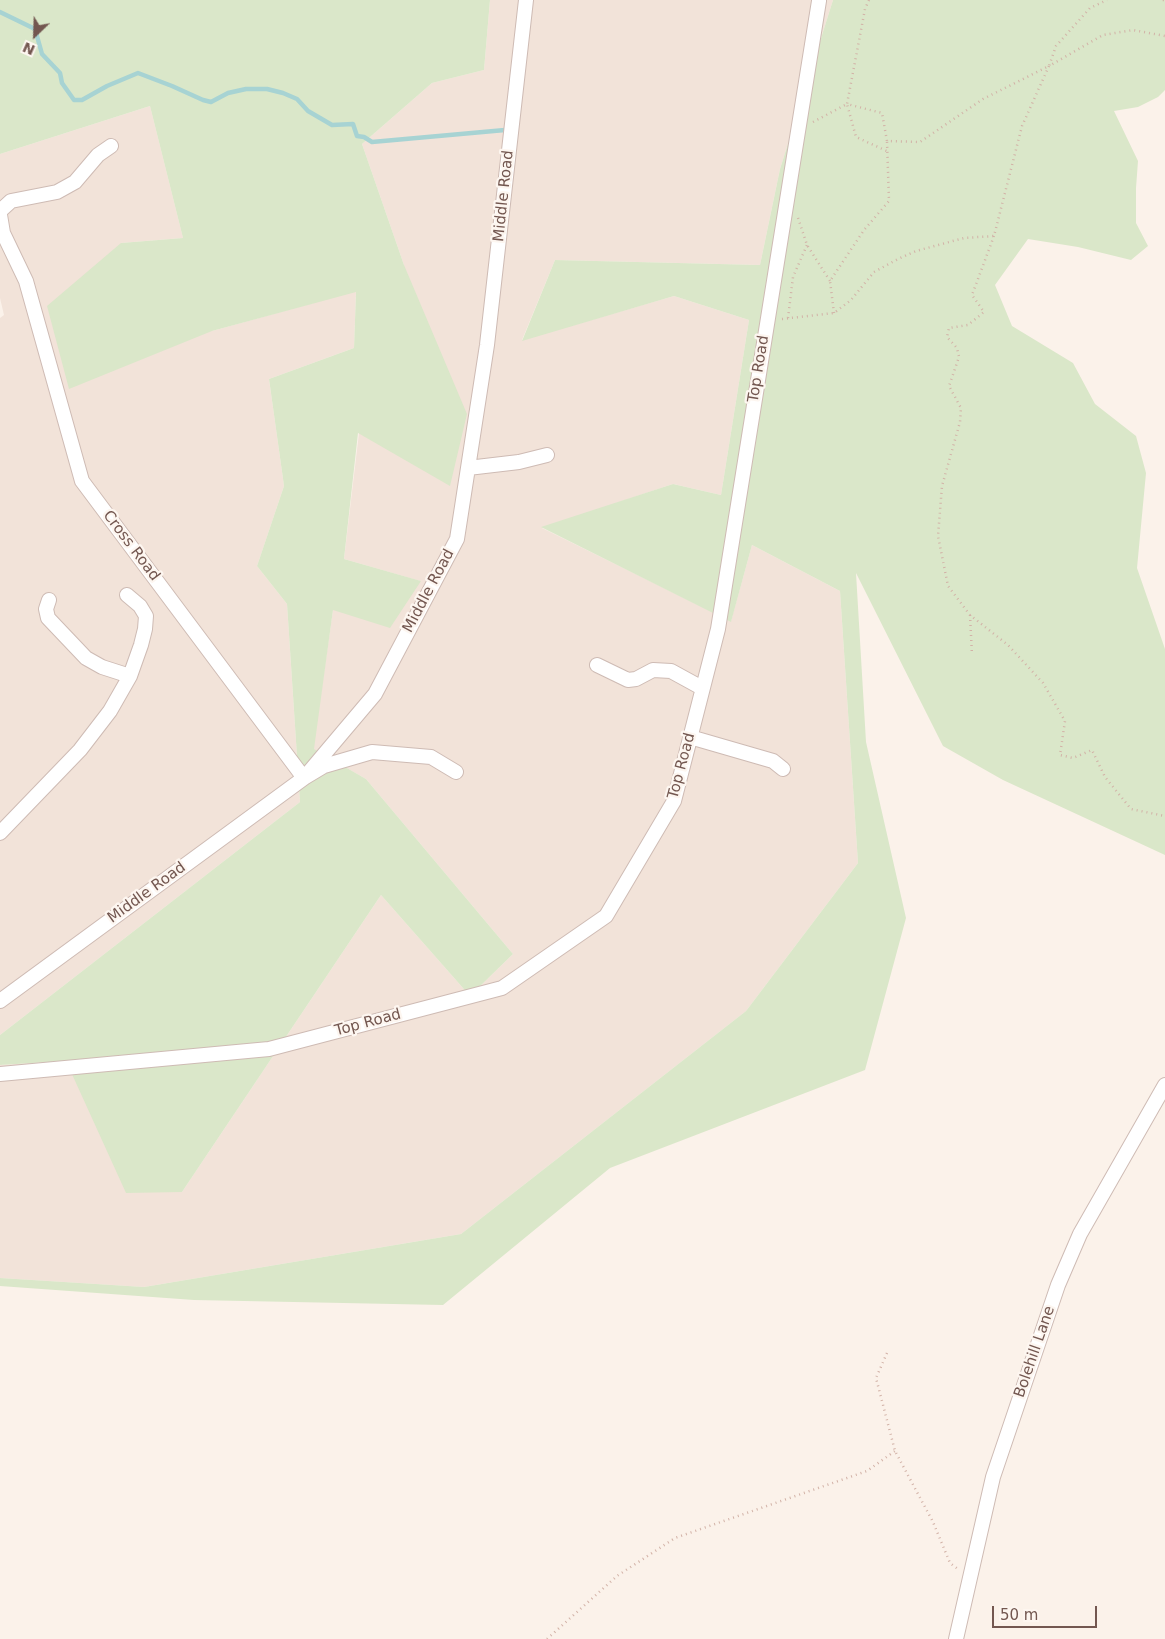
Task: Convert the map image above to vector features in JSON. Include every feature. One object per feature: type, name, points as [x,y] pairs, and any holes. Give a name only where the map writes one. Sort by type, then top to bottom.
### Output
[{"type":"street","name":"Middle Road","points":[[0,1001],[304,778],[375,694],[457,539],[487,345],[526,0]]},
{"type":"street","name":"Top Road","points":[[0,1074],[269,1049],[502,988],[606,916],[674,801],[718,629],[818,1]]},
{"type":"street","points":[[0,213],[11,201],[57,192],[75,182],[98,154],[111,146]]},
{"type":"street","name":"Cross Road","points":[[0,213],[2,233],[26,282],[82,481],[304,778]]},
{"type":"street","points":[[468,468],[518,462],[546,455]]},
{"type":"street","points":[[0,833],[80,750],[110,712],[130,676],[141,645],[146,616],[140,606],[127,595]]},
{"type":"street","points":[[49,600],[46,609],[48,618],[86,658],[102,667],[130,676]]},
{"type":"street","points":[[597,665],[628,680],[636,679],[653,670],[671,672],[702,688]]},
{"type":"street","points":[[690,736],[772,761],[783,769]]},
{"type":"street","points":[[304,778],[324,766],[372,752],[431,757],[456,772]]},
{"type":"street","name":"Bolehill Lane","points":[[956,1639],[993,1477],[1058,1285],[1080,1234],[1165,1085]]},
{"type":"path","points":[[869,0],[865,9],[847,104],[856,137],[888,152]]},
{"type":"path","points":[[1107,0],[1090,8],[1056,46],[1022,126],[994,236],[972,294],[984,312],[968,325],[949,328],[947,337],[957,348],[958,357],[949,386],[961,408],[960,422],[942,486],[938,536],[948,586],[970,615],[1008,645],[1043,683],[1065,721],[1060,755],[1073,758],[1092,750],[1106,777],[1131,809],[1165,816]]},
{"type":"path","points":[[887,140],[920,142],[982,100],[1049,66],[1103,35],[1133,30],[1165,36]]},
{"type":"path","points":[[812,131],[813,122],[847,104],[882,114],[887,140],[889,201],[864,230],[830,281]]},
{"type":"path","points":[[798,218],[807,245],[830,281],[834,313]]},
{"type":"path","points":[[767,320],[834,313],[851,300],[874,272],[898,259],[964,238],[994,236]]},
{"type":"path","points":[[788,318],[793,277],[807,245]]},
{"type":"path","points":[[970,615],[972,655]]},
{"type":"path","points":[[887,1353],[876,1378],[896,1451],[933,1522],[950,1563],[969,1578]]},
{"type":"path","points":[[547,1639],[617,1576],[676,1538],[867,1471],[896,1451]]},
{"type":"shaded area","points":[[490,0],[833,0],[780,169],[760,265],[555,260],[522,340],[674,296],[749,320],[721,495],[673,484],[542,528],[731,621],[752,545],[840,591],[858,863],[746,1011],[461,1234],[144,1287],[0,1278],[0,1065],[66,1061],[182,1192],[381,895],[470,996],[513,954],[366,779],[313,749],[333,610],[420,581],[344,559],[359,433],[404,265],[362,144],[432,83],[484,70]]},
{"type":"shaded area","points":[[150,106],[183,238],[121,243],[212,331],[356,291],[354,348],[269,379],[284,486],[257,566],[287,604],[300,802],[0,1035],[0,318],[4,315],[0,298],[0,154]]},
{"type":"green space","points":[[0,0],[490,0],[484,70],[432,83],[362,144],[404,265],[467,414],[450,486],[358,433],[344,559],[421,581],[390,628],[333,610],[314,749],[366,779],[513,954],[470,996],[381,895],[182,1192],[126,1193],[66,1061],[0,1065],[0,1035],[300,802],[287,604],[257,566],[284,486],[269,379],[354,348],[356,292],[212,331],[69,389],[47,306],[121,243],[183,238],[150,106],[0,154]]},
{"type":"green space","points":[[833,0],[1165,0],[1165,90],[1158,97],[1138,107],[1114,111],[1138,161],[1136,223],[1148,246],[1131,260],[1078,247],[1028,239],[995,285],[1012,326],[1073,363],[1095,404],[1136,436],[1146,473],[1137,568],[1165,649],[1165,855],[1003,780],[943,746],[856,573],[866,742],[906,918],[865,1070],[610,1168],[443,1305],[194,1300],[0,1286],[0,1278],[144,1287],[461,1234],[746,1011],[858,863],[840,591],[752,545],[731,622],[541,527],[673,484],[721,495],[749,320],[674,296],[522,341],[555,260],[760,265],[780,169]]},
{"type":"waterway","points":[[0,12],[35,29],[42,54],[60,73],[62,83],[74,100],[82,100],[107,86],[138,73],[211,102],[228,93],[246,89],[267,89],[283,93],[297,99],[308,111],[332,125],[353,124],[357,136],[364,137],[372,142],[505,130]]}]
